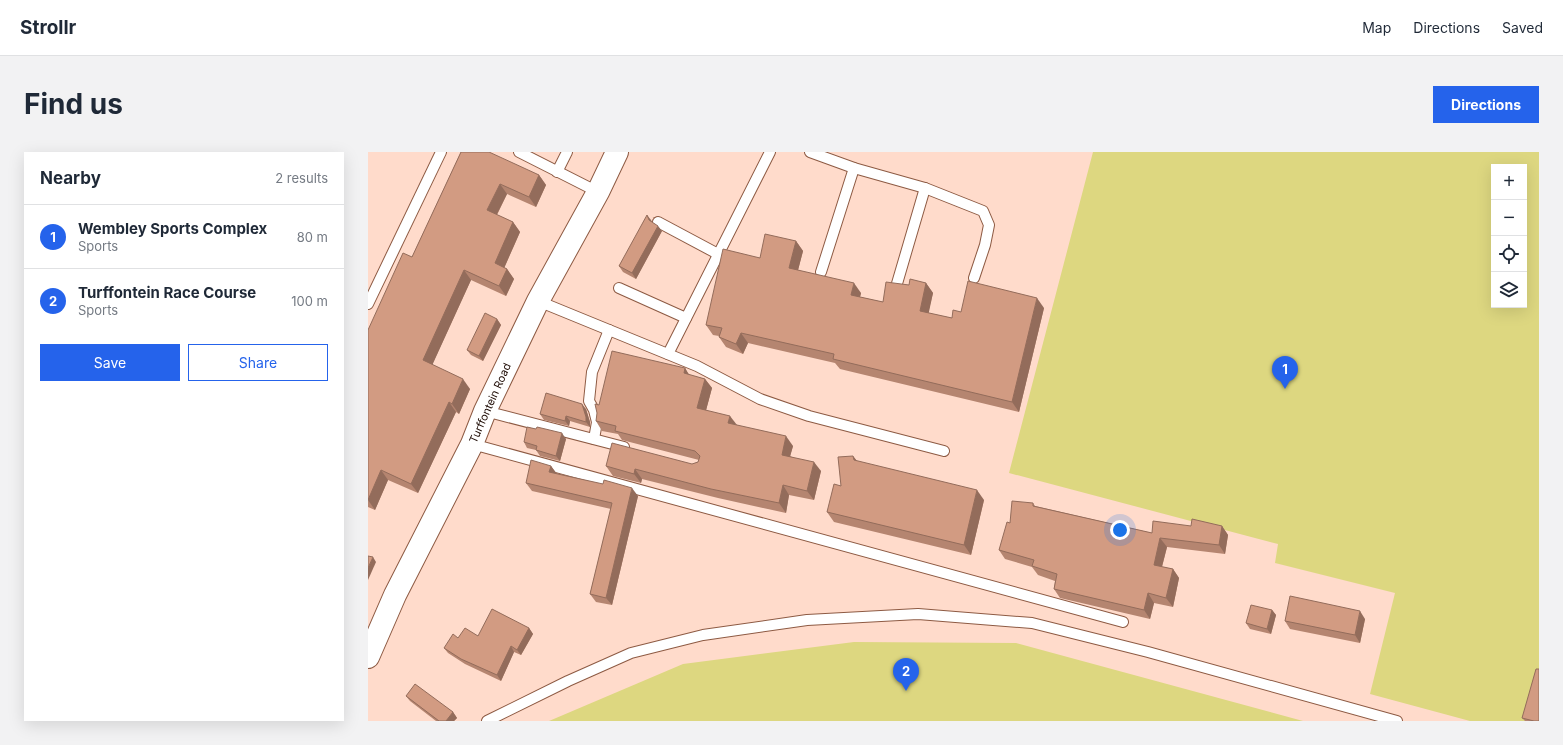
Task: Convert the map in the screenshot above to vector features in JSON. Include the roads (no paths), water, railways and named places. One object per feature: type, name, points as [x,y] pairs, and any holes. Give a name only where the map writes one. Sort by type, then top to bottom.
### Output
[{"type":"street","name":"Turffontein Road","points":[[368,657],[395,595],[472,444],[484,411],[538,301],[598,192],[617,152]]},
{"type":"lane","points":[[368,304],[441,152]]},
{"type":"lane","points":[[557,172],[567,152]]},
{"type":"lane","points":[[668,354],[770,152]]},
{"type":"lane","points":[[810,152],[854,168],[925,188],[983,211],[989,225],[986,245],[974,278]]},
{"type":"lane","points":[[523,153],[598,192]]},
{"type":"lane","points":[[821,272],[854,168]]},
{"type":"lane","points":[[896,288],[925,188]]},
{"type":"lane","points":[[658,222],[718,254]]},
{"type":"lane","points":[[619,288],[686,318]]},
{"type":"lane","points":[[538,301],[697,366],[760,399],[809,416],[944,451]]},
{"type":"lane","points":[[594,440],[597,422],[594,410],[589,401],[592,372],[610,330]]},
{"type":"lane","points":[[484,411],[632,449]]},
{"type":"lane","points":[[472,444],[1123,622]]},
{"type":"lane","points":[[487,721],[568,681],[638,651],[703,635],[807,620],[918,614],[1032,623],[1148,652],[1397,721]]},
{"type":"place","name":"Wembley Sports Complex","points":[[1285,389]]},
{"type":"place","name":"Turffontein Race Course","points":[[906,691]]}]
